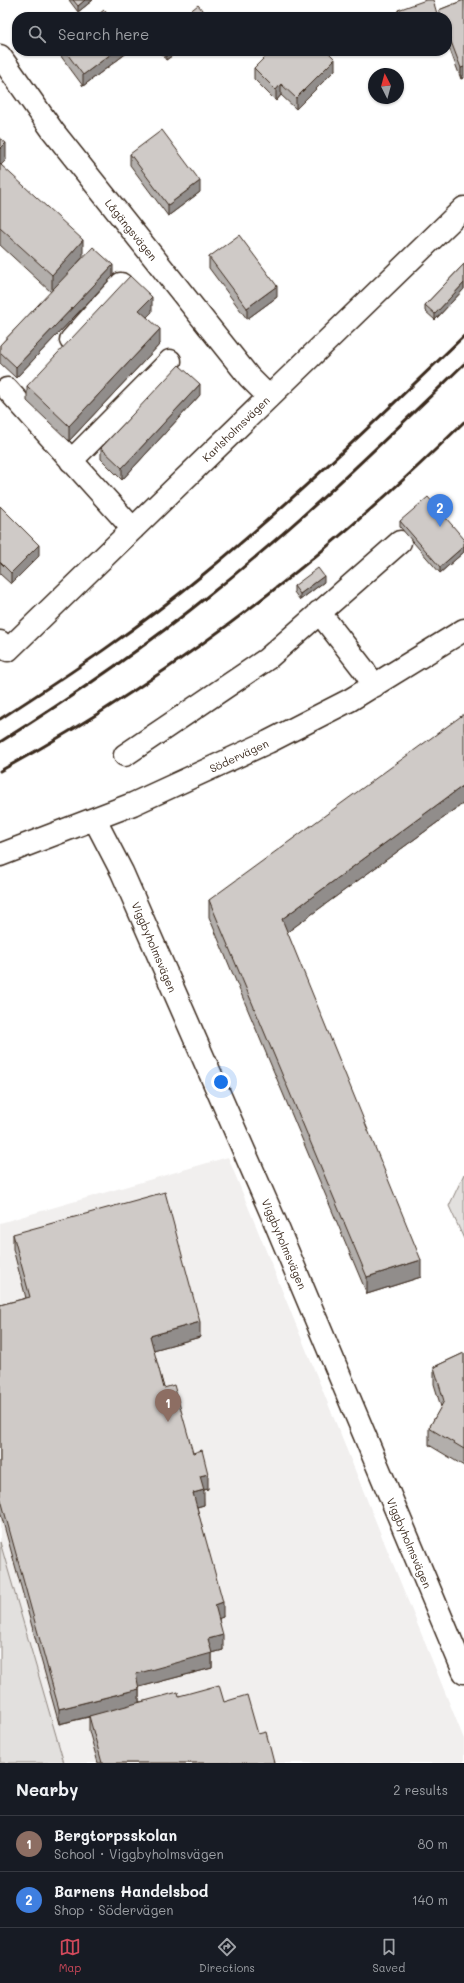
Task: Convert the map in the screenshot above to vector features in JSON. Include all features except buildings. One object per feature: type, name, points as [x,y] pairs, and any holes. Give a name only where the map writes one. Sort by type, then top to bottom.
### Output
[{"type":"street","name":"Lågängsvägen","points":[[0,56],[52,132],[249,377],[270,397]]},
{"type":"street","name":"Karlsholmsvägen","points":[[4,646],[133,529],[464,208]]},
{"type":"street","points":[[58,354],[121,284]]},
{"type":"street","points":[[71,461],[170,361]]},
{"type":"street","points":[[32,383],[12,395],[133,529]]},
{"type":"street","points":[[125,755],[267,659],[400,542]]},
{"type":"street","points":[[319,612],[364,670],[374,686]]},
{"type":"street","name":"Södervägen","points":[[0,855],[95,820],[268,742],[350,700],[464,630]]},
{"type":"street","name":"Viggbyholmsvägen","points":[[95,820],[122,872],[455,1631],[464,1672]]},
{"type":"shaded area","points":[[228,1157],[464,1739],[464,1763],[64,1763],[0,1542],[0,1223]]},
{"type":"shaded area","points":[[464,1174],[464,1239],[449,1206]]},
{"type":"shaded area","points":[[0,1542],[64,1763],[0,1763]]},
{"type":"railway","points":[[0,719],[52,685],[155,612],[239,545],[369,427],[464,336]]},
{"type":"railway","points":[[0,742],[109,670],[213,592],[310,510],[464,364]]},
{"type":"railway","points":[[0,771],[63,735],[125,696],[185,656],[244,613],[357,521],[464,422]]},
{"type":"place","name":"Barnens Handelsbod","points":[[440,527]]},
{"type":"place","name":"Bergtorpsskolan","points":[[168,1422]]}]
